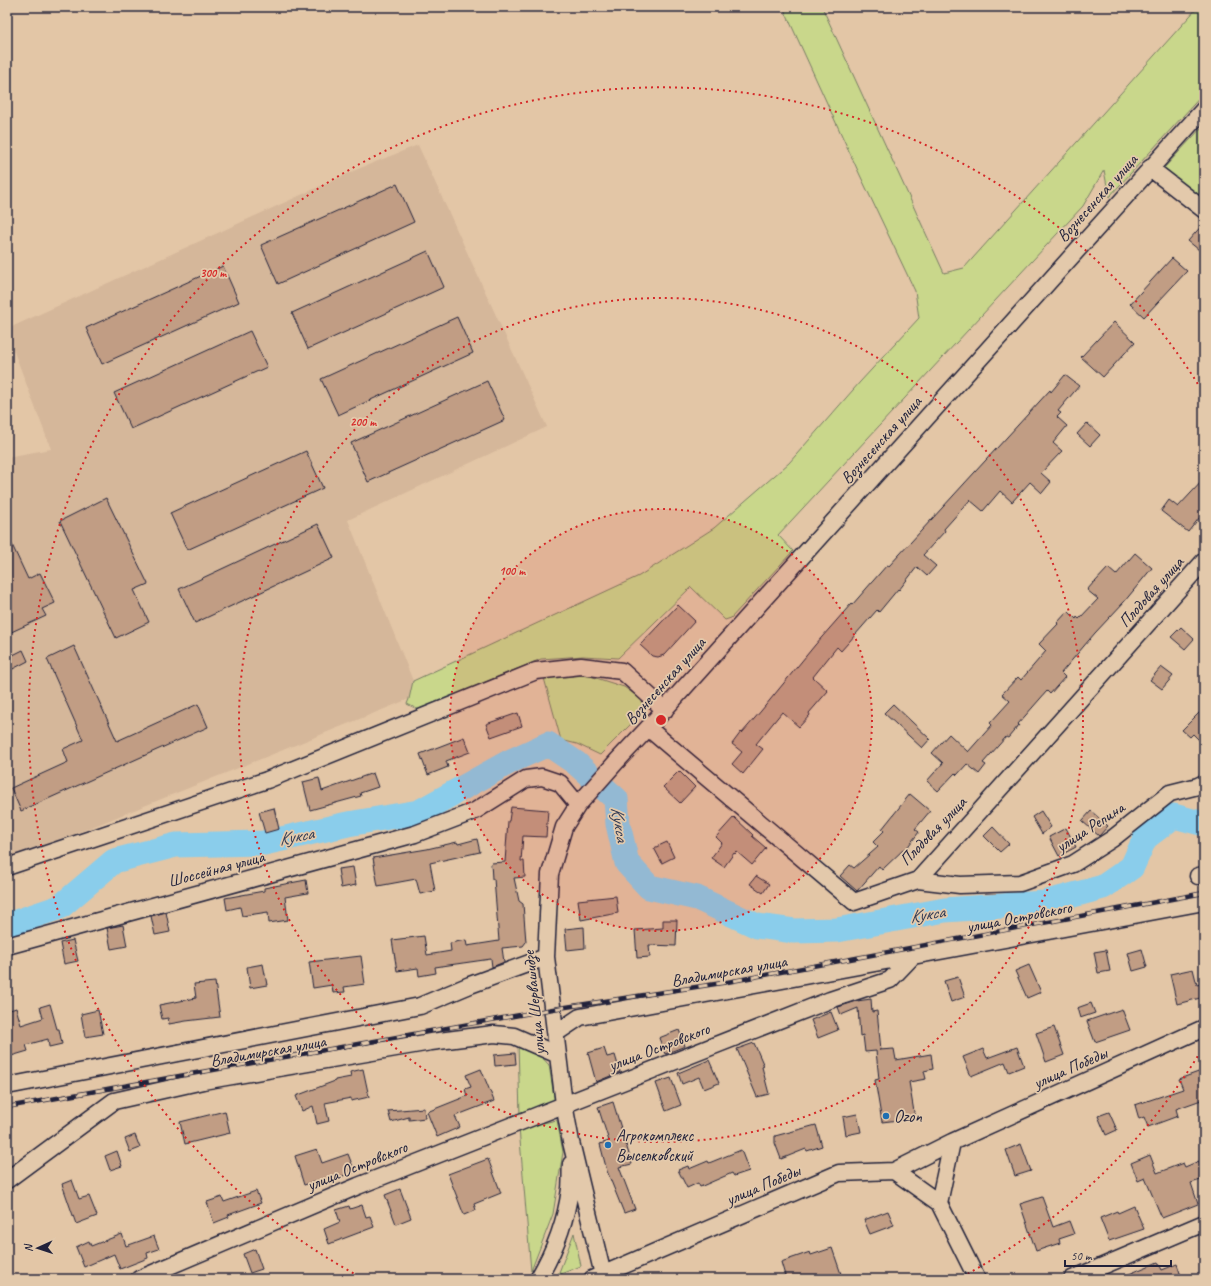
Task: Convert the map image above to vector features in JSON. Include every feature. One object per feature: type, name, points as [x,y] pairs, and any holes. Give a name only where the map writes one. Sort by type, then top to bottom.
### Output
[{"type":"street","name":"Вознесенская улица","points":[[582,800],[665,710],[1204,109]]},
{"type":"street","points":[[1150,168],[1204,210]]},
{"type":"street","name":"Плодовая улица","points":[[648,728],[854,902],[918,880],[1204,561]]},
{"type":"street","points":[[7,866],[267,780],[536,671],[582,666],[622,671],[665,710]]},
{"type":"street","name":"Шоссейная улица","points":[[7,946],[415,834],[475,811],[526,779],[542,777],[560,783],[582,800]]},
{"type":"street","name":"улица Репина","points":[[918,880],[960,885],[1020,883],[1073,864],[1112,839],[1170,793],[1204,783]]},
{"type":"street","name":"улица Шервашидзе","points":[[582,800],[564,827],[550,874],[546,958],[564,1104],[599,1278]]},
{"type":"street","name":"улица Островского","points":[[139,1279],[358,1186],[830,1000],[890,980],[913,956],[1204,902]]},
{"type":"street","name":"Владимирская улица","points":[[556,1033],[580,1017],[913,956]]},
{"type":"street","name":"Владимирская улица","points":[[7,1086],[420,1006],[470,985],[546,958]]},
{"type":"street","name":"улица Победы","points":[[599,1278],[839,1173],[894,1171],[952,1142],[1204,1028]]},
{"type":"street","name":"Владимирская улица","points":[[7,1180],[114,1101],[203,1081],[430,1042],[494,1034],[514,1036],[558,1055]]},
{"type":"street","name":"улица Шервашидзе","points":[[538,1279],[562,1226],[570,1189],[571,1142]]},
{"type":"street","points":[[939,1203],[952,1142]]},
{"type":"street","points":[[894,1171],[939,1203],[977,1279]]},
{"type":"street","points":[[1072,1279],[1204,1223]]},
{"type":"shaded area","points":[[418,145],[547,427],[348,520],[413,681],[409,699],[13,859],[7,844],[7,457],[51,449],[7,333],[7,329],[358,169]]},
{"type":"green space","points":[[783,7],[822,7],[944,273],[964,268],[1198,7],[1204,7],[1204,93],[1109,197],[1104,170],[1083,206],[778,535],[793,551],[731,618],[725,620],[691,587],[618,658],[583,656],[541,659],[419,710],[407,704],[413,681],[639,576],[714,528],[789,463],[860,382],[919,318],[915,291]]},
{"type":"green space","points":[[1204,125],[1204,202],[1171,177],[1164,168]]},
{"type":"green space","points":[[587,675],[624,687],[641,699],[645,710],[600,755],[577,744],[561,740],[544,678]]},
{"type":"green space","points":[[518,1043],[539,1054],[549,1065],[555,1103],[520,1116]]},
{"type":"green space","points":[[557,1120],[563,1152],[553,1214],[531,1271],[519,1128]]},
{"type":"green space","points":[[574,1233],[581,1266],[558,1275]]},
{"type":"building","points":[[397,184],[414,222],[278,284],[261,245]]},
{"type":"building","points":[[1204,223],[1204,254],[1188,241]]},
{"type":"building","points":[[428,251],[444,287],[308,349],[292,313]]},
{"type":"building","points":[[1172,258],[1187,271],[1144,317],[1130,304]]},
{"type":"building","points":[[223,266],[239,302],[102,364],[86,328]]},
{"type":"building","points":[[457,317],[473,353],[338,415],[321,379]]},
{"type":"building","points":[[1114,322],[1135,342],[1103,377],[1081,357]]},
{"type":"building","points":[[250,331],[267,367],[131,429],[114,393]]},
{"type":"building","points":[[1065,375],[1079,386],[1058,411],[1061,413],[1057,417],[1067,426],[1053,443],[1062,451],[1041,473],[1051,482],[1042,493],[1030,482],[1012,502],[1000,491],[983,511],[970,500],[923,555],[936,566],[927,576],[917,567],[899,590],[898,589],[879,612],[877,610],[841,651],[837,647],[813,677],[828,691],[799,727],[782,712],[756,744],[763,749],[743,774],[732,764],[742,752],[732,744],[741,732],[742,733],[761,711],[851,604],[852,605],[887,565],[889,566],[1050,390],[1051,392]]},
{"type":"building","points":[[487,381],[505,420],[368,482],[351,443]]},
{"type":"building","points":[[1087,423],[1100,435],[1090,446],[1077,434]]},
{"type":"building","points":[[306,451],[323,488],[187,550],[170,513]]},
{"type":"building","points":[[1204,479],[1204,512],[1188,532],[1161,511],[1169,500],[1178,507]]},
{"type":"building","points":[[106,498],[148,584],[134,590],[149,622],[116,638],[60,521]]},
{"type":"building","points":[[318,524],[334,558],[195,623],[179,589]]},
{"type":"building","points":[[7,534],[28,579],[40,573],[55,603],[42,609],[46,616],[7,634]]},
{"type":"building","points":[[1135,553],[1152,568],[1061,673],[1065,677],[1050,694],[1047,691],[1018,724],[1019,725],[1008,738],[1006,737],[983,763],[986,765],[979,774],[967,764],[957,775],[955,773],[938,791],[927,781],[943,763],[932,753],[949,734],[968,752],[992,725],[990,723],[1010,701],[1002,694],[1018,677],[1021,680],[1046,651],[1039,644],[1068,611],[1076,619],[1077,617],[1079,619],[1098,599],[1087,590],[1108,568],[1116,575]]},
{"type":"building","points":[[678,605],[695,621],[664,655],[658,657],[652,656],[640,645]]},
{"type":"building","points":[[1181,627],[1194,639],[1185,649],[1171,637]]},
{"type":"building","points":[[74,646],[117,741],[198,704],[208,727],[21,811],[11,788],[68,762],[63,749],[83,740],[47,659]]},
{"type":"building","points":[[23,650],[28,661],[7,672],[7,658]]},
{"type":"building","points":[[1161,667],[1173,676],[1162,689],[1150,680]]},
{"type":"building","points":[[893,704],[930,739],[922,748],[884,713]]},
{"type":"building","points":[[1204,708],[1204,745],[1193,734],[1190,737],[1182,730]]},
{"type":"building","points":[[518,713],[522,726],[491,737],[486,724]]},
{"type":"building","points":[[464,737],[470,752],[446,761],[448,767],[428,775],[420,754]]},
{"type":"building","points":[[679,771],[695,787],[680,803],[663,787]]},
{"type":"building","points":[[373,773],[378,787],[360,793],[361,796],[310,810],[303,782],[319,778],[322,791]]},
{"type":"building","points":[[910,794],[930,811],[915,829],[919,832],[906,849],[905,848],[882,870],[879,866],[857,891],[840,876],[850,865],[854,868],[878,847],[873,842],[884,831],[882,829]]},
{"type":"building","points":[[511,807],[548,810],[546,837],[523,836],[521,861],[524,861],[525,877],[514,878],[519,901],[523,904],[526,942],[523,946],[502,948],[504,962],[492,967],[491,959],[435,967],[436,973],[419,976],[418,968],[397,971],[392,940],[424,936],[427,955],[451,951],[450,943],[466,940],[467,946],[499,941],[494,879],[492,879],[491,863],[505,862],[508,821]]},
{"type":"building","points":[[274,808],[279,829],[265,833],[259,812]]},
{"type":"building","points":[[1041,811],[1051,827],[1042,834],[1032,817]]},
{"type":"building","points":[[1091,811],[1108,826],[1099,836],[1082,821]]},
{"type":"building","points":[[734,817],[766,848],[752,865],[737,852],[735,854],[734,853],[724,867],[711,858],[722,843],[716,837]]},
{"type":"building","points":[[993,827],[1009,844],[1000,852],[984,836]]},
{"type":"building","points":[[1066,828],[1076,847],[1059,856],[1049,837]]},
{"type":"building","points":[[477,839],[480,852],[430,863],[435,891],[420,894],[416,879],[378,886],[373,858],[427,849],[457,842],[458,844]]},
{"type":"building","points":[[667,842],[674,857],[662,863],[654,848]]},
{"type":"building","points":[[353,867],[356,885],[341,888],[338,869]]},
{"type":"building","points":[[756,876],[769,884],[763,893],[750,884]]},
{"type":"building","points":[[306,880],[308,893],[285,897],[288,920],[269,923],[268,912],[242,916],[240,907],[227,910],[225,898],[264,891],[264,888]]},
{"type":"building","points":[[616,896],[618,913],[581,920],[578,900]]},
{"type":"building","points":[[166,912],[170,932],[155,935],[151,916]]},
{"type":"building","points":[[663,920],[677,920],[676,946],[649,945],[650,957],[637,958],[635,930],[663,928]]},
{"type":"building","points":[[123,925],[127,946],[111,949],[107,928]]},
{"type":"building","points":[[584,927],[585,948],[567,950],[565,929]]},
{"type":"building","points":[[73,940],[78,961],[64,964],[60,943]]},
{"type":"building","points":[[1142,949],[1147,967],[1133,971],[1128,953]]},
{"type":"building","points":[[1106,950],[1110,971],[1098,973],[1094,952]]},
{"type":"building","points":[[361,956],[365,984],[344,987],[345,992],[333,993],[332,985],[313,988],[309,962]]},
{"type":"building","points":[[263,964],[267,985],[250,988],[247,967]]},
{"type":"building","points":[[1029,965],[1041,992],[1027,998],[1015,971]]},
{"type":"building","points":[[1193,969],[1197,985],[1204,983],[1204,997],[1177,1004],[1170,974]]},
{"type":"building","points":[[958,977],[965,997],[951,1002],[944,981]]},
{"type":"building","points":[[215,982],[220,1017],[169,1024],[168,1018],[162,1019],[159,1005],[196,998],[194,984]]},
{"type":"building","points":[[871,999],[872,1012],[877,1011],[881,1050],[894,1049],[896,1060],[931,1054],[933,1069],[924,1071],[926,1079],[909,1082],[915,1118],[882,1122],[875,1080],[879,1079],[876,1051],[865,1052],[863,1035],[860,1036],[858,1008],[841,1015],[838,1007],[857,1001]]},
{"type":"building","points":[[1091,1003],[1095,1013],[1080,1018],[1077,1008]]},
{"type":"building","points":[[50,1004],[57,1029],[59,1029],[62,1044],[49,1047],[48,1039],[26,1045],[28,1051],[11,1056],[7,1043],[7,1011],[16,1008],[21,1025],[43,1018],[40,1007]]},
{"type":"building","points":[[1122,1009],[1130,1030],[1095,1042],[1087,1021]]},
{"type":"building","points":[[98,1010],[103,1034],[85,1037],[81,1014]]},
{"type":"building","points":[[831,1012],[838,1030],[818,1038],[811,1020]]},
{"type":"building","points":[[1054,1027],[1064,1055],[1046,1062],[1036,1033]]},
{"type":"building","points":[[679,1030],[685,1046],[665,1054],[659,1038]]},
{"type":"building","points":[[754,1043],[764,1066],[762,1067],[769,1094],[757,1097],[737,1049]]},
{"type":"building","points":[[1017,1047],[1024,1066],[1009,1072],[1005,1062],[971,1076],[963,1057],[983,1049],[987,1058]]},
{"type":"building","points":[[604,1048],[607,1057],[615,1055],[620,1072],[596,1082],[588,1053]]},
{"type":"building","points":[[515,1053],[516,1064],[495,1066],[494,1055]]},
{"type":"building","points":[[709,1060],[719,1083],[704,1089],[699,1077],[682,1084],[678,1073]]},
{"type":"building","points":[[363,1069],[369,1097],[351,1101],[351,1098],[325,1103],[329,1121],[317,1124],[313,1106],[302,1111],[296,1096],[335,1080],[351,1077],[350,1072]]},
{"type":"building","points":[[481,1069],[494,1101],[455,1116],[460,1127],[437,1137],[427,1112],[467,1096],[465,1089],[471,1087],[466,1075]]},
{"type":"building","points":[[1204,1070],[1204,1099],[1176,1109],[1178,1116],[1148,1127],[1144,1117],[1139,1119],[1135,1105],[1183,1089],[1179,1079]]},
{"type":"building","points":[[671,1078],[681,1105],[666,1111],[656,1083]]},
{"type":"building","points":[[613,1102],[632,1164],[619,1167],[635,1209],[624,1213],[607,1171],[600,1144],[609,1141],[598,1107]]},
{"type":"building","points":[[424,1108],[425,1118],[409,1120],[409,1117],[391,1122],[388,1111]]},
{"type":"building","points":[[225,1111],[230,1133],[185,1144],[180,1122]]},
{"type":"building","points":[[1109,1112],[1117,1130],[1106,1135],[1098,1116]]},
{"type":"building","points":[[857,1114],[861,1132],[846,1135],[843,1117]]},
{"type":"building","points":[[816,1125],[822,1146],[807,1151],[806,1149],[781,1159],[775,1143],[775,1136]]},
{"type":"building","points":[[135,1135],[140,1148],[130,1152],[125,1139]]},
{"type":"building","points":[[1021,1144],[1031,1171],[1015,1176],[1006,1150]]},
{"type":"building","points":[[317,1149],[322,1163],[348,1154],[355,1172],[321,1183],[320,1180],[304,1185],[295,1156]]},
{"type":"building","points":[[741,1150],[749,1171],[734,1176],[732,1173],[700,1187],[698,1183],[687,1188],[678,1170],[688,1166],[689,1169],[708,1161],[709,1163]]},
{"type":"building","points":[[117,1151],[122,1166],[110,1170],[105,1156]]},
{"type":"building","points":[[1150,1155],[1157,1173],[1183,1163],[1185,1167],[1199,1161],[1204,1179],[1191,1183],[1198,1204],[1162,1218],[1145,1178],[1138,1181],[1131,1163]]},
{"type":"building","points":[[488,1159],[501,1193],[474,1204],[476,1210],[464,1215],[448,1174]]},
{"type":"building","points":[[72,1180],[79,1199],[89,1196],[97,1216],[76,1224],[62,1184]]},
{"type":"building","points":[[400,1189],[411,1218],[396,1224],[385,1195]]},
{"type":"building","points":[[256,1191],[261,1203],[228,1215],[229,1217],[214,1223],[207,1202],[222,1197],[224,1202]]},
{"type":"building","points":[[1042,1197],[1053,1227],[1069,1221],[1074,1234],[1059,1239],[1060,1243],[1036,1251],[1020,1204]]},
{"type":"building","points":[[362,1205],[366,1217],[370,1216],[374,1227],[329,1244],[324,1229],[340,1222],[336,1210],[349,1206],[350,1209]]},
{"type":"building","points":[[1134,1206],[1144,1229],[1109,1241],[1100,1218],[1117,1211],[1118,1213]]},
{"type":"building","points":[[888,1211],[894,1225],[870,1234],[864,1220]]},
{"type":"building","points":[[122,1234],[126,1246],[154,1236],[159,1249],[147,1253],[148,1258],[120,1269],[114,1254],[84,1267],[76,1247],[89,1241],[91,1246]]},
{"type":"building","points":[[832,1248],[841,1274],[828,1279],[786,1279],[781,1262],[810,1252],[811,1255]]},
{"type":"building","points":[[255,1249],[262,1269],[250,1273],[243,1254]]},
{"type":"building","points":[[1158,1262],[1162,1270],[1177,1264],[1182,1279],[1117,1279]]},
{"type":"waterway","name":"Кукса","points":[[7,925],[60,907],[114,861],[176,845],[264,843],[348,824],[419,812],[511,761],[548,744],[576,763],[616,799],[618,824],[627,863],[649,887],[697,898],[757,926],[794,931],[837,930],[945,910],[1044,903],[1103,887],[1132,867],[1145,838],[1174,816],[1204,824]]},
{"type":"railway","points":[[7,1107],[553,1009],[722,983],[1204,893]]},
{"type":"place","name":"Ozon","points":[[886,1116]]},
{"type":"place","name":"Агрокомплекс Выселковский","points":[[608,1145]]}]
